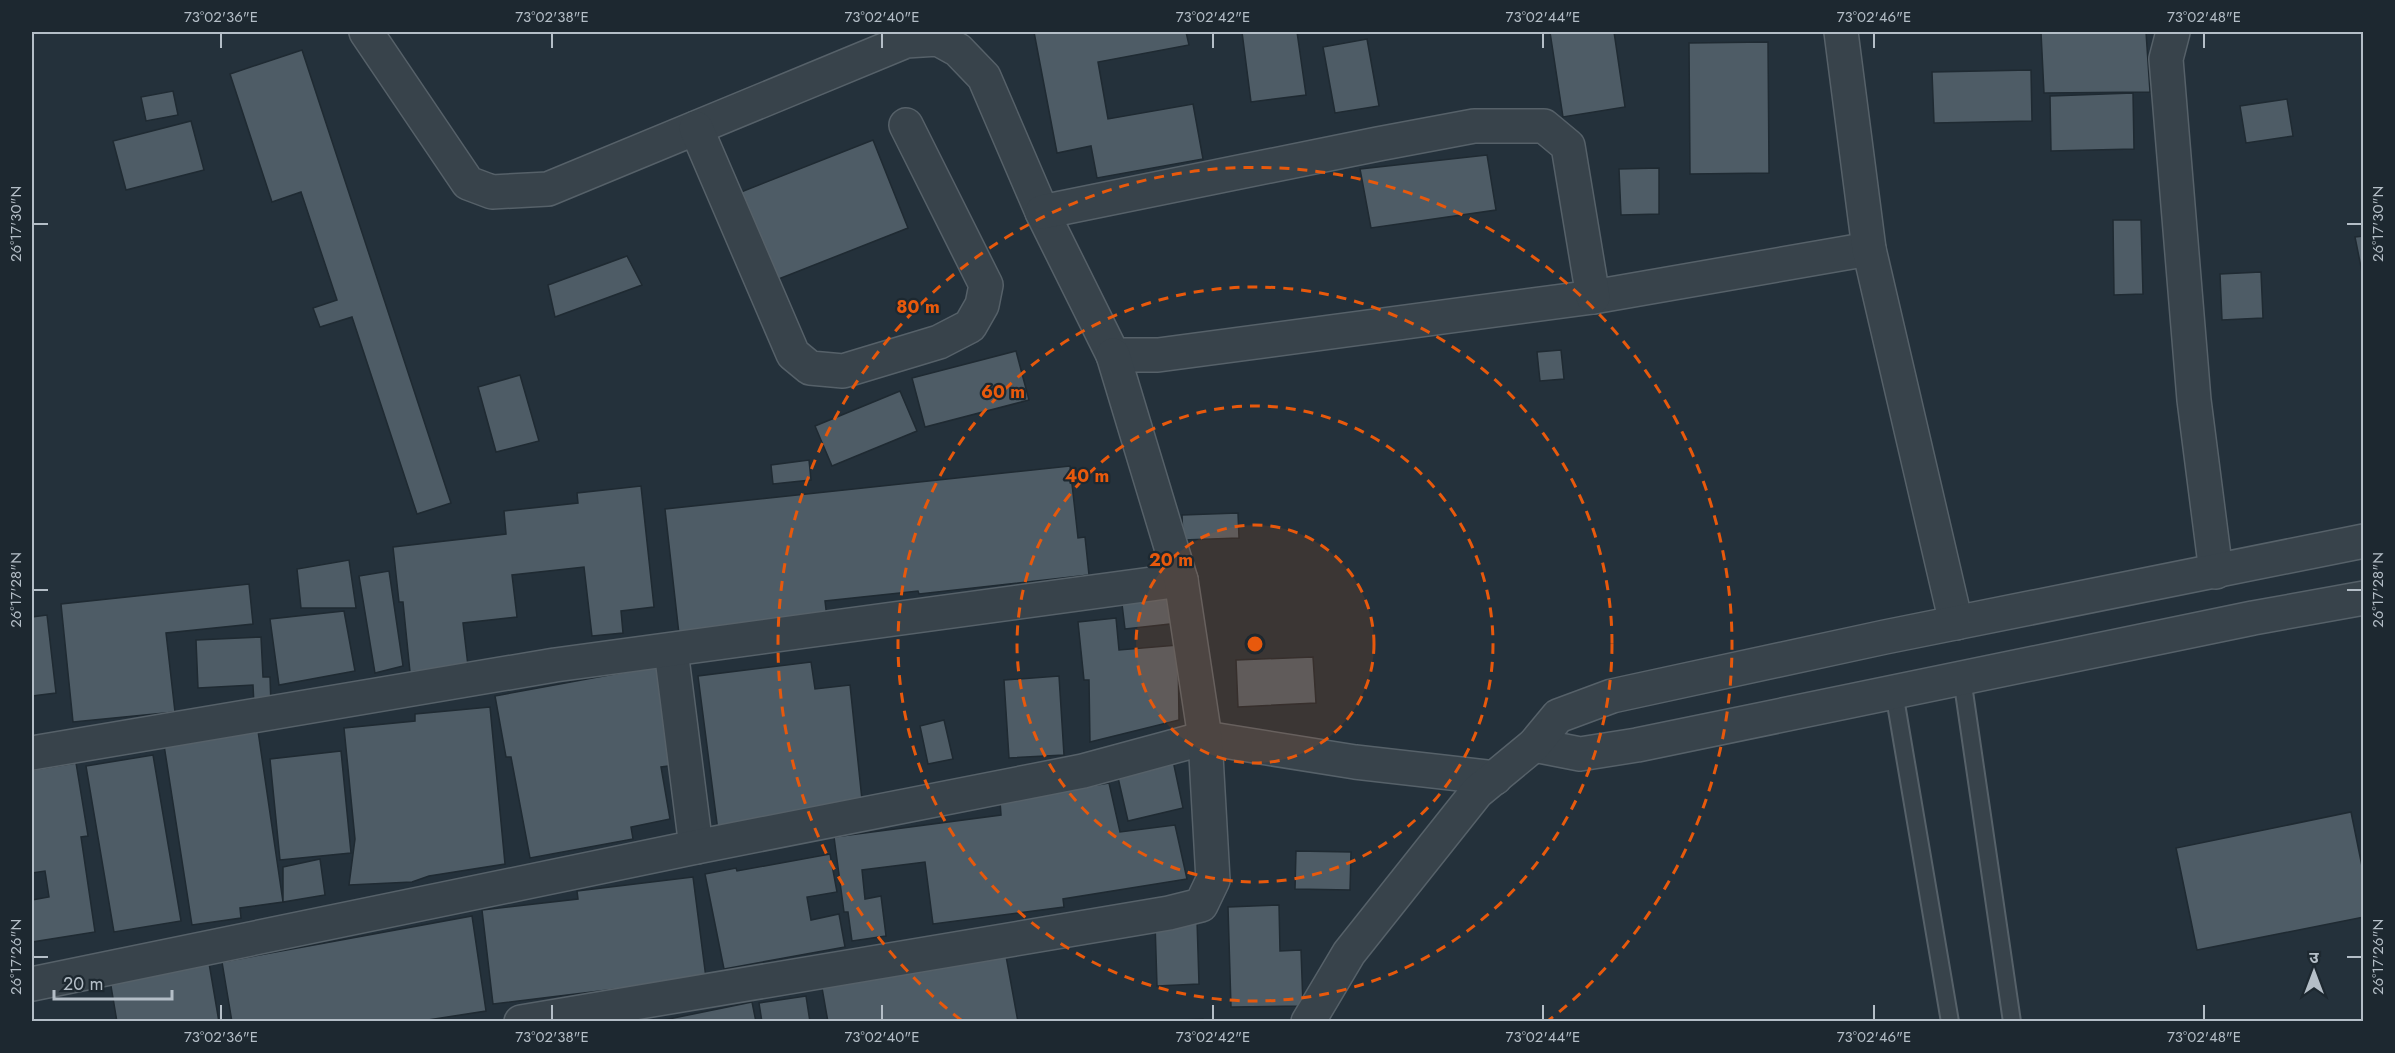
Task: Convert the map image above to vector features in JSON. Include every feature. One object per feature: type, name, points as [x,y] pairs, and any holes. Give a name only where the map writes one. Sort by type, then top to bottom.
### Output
[{"type":"street","points":[[366,32],[468,183],[492,192],[548,189],[906,41],[938,39],[958,50],[984,77],[1042,212],[1113,355],[1181,580],[1205,738],[1213,880],[1201,904],[1157,915],[643,1012],[521,1022]]},
{"type":"street","points":[[1841,32],[1869,249],[1956,623]]},
{"type":"street","points":[[2173,32],[2166,58],[2194,400],[2216,572]]},
{"type":"street","points":[[696,128],[793,354],[810,368],[843,371],[949,337],[970,326],[982,305],[986,285],[906,125]]},
{"type":"street","points":[[1042,212],[1474,126],[1544,126],[1568,146],[1593,297]]},
{"type":"street","points":[[1113,355],[1158,356],[1593,297],[1869,249]]},
{"type":"street","points":[[1308,1022],[1349,953],[1477,792],[1534,746],[1558,716],[1612,696],[1956,623],[2364,541]]},
{"type":"street","points":[[32,753],[555,665],[1181,580]]},
{"type":"street","points":[[1534,746],[1580,754],[1637,745],[2253,618],[2364,598]]},
{"type":"street","points":[[671,650],[696,847]]},
{"type":"street","points":[[32,984],[696,847],[1083,771],[1205,738],[1355,762],[1495,778]]},
{"type":"lane","points":[[1962,678],[2012,1022]]},
{"type":"lane","points":[[1894,692],[1950,1022]]},
{"type":"building","points":[[1034,32],[1186,32],[1189,45],[1098,62],[1108,119],[1193,104],[1203,159],[1097,178],[1091,146],[1057,153]]},
{"type":"building","points":[[1242,32],[1297,32],[1306,95],[1251,102]]},
{"type":"building","points":[[1550,32],[1614,32],[1625,107],[1563,117]]},
{"type":"building","points":[[2041,32],[2146,32],[2150,92],[2044,93]]},
{"type":"building","points":[[1367,39],[1379,106],[1335,113],[1323,47]]},
{"type":"building","points":[[1768,42],[1769,173],[1690,174],[1689,43]]},
{"type":"building","points":[[302,50],[451,503],[417,514],[352,317],[320,327],[313,308],[337,300],[301,192],[272,202],[230,74]]},
{"type":"building","points":[[2031,70],[2032,121],[1934,123],[1932,72]]},
{"type":"building","points":[[173,91],[178,115],[146,121],[141,97]]},
{"type":"building","points":[[2133,93],[2134,149],[2051,151],[2050,96]]},
{"type":"building","points":[[2287,99],[2293,136],[2246,143],[2240,106]]},
{"type":"building","points":[[191,121],[204,170],[126,190],[113,141]]},
{"type":"building","points":[[873,140],[908,228],[771,282],[736,194]]},
{"type":"building","points":[[1487,155],[1496,210],[1371,228],[1360,169]]},
{"type":"building","points":[[1659,168],[1659,214],[1621,215],[1619,169]]},
{"type":"building","points":[[2113,220],[2141,220],[2143,294],[2114,295]]},
{"type":"building","points":[[2364,236],[2364,272],[2362,272],[2355,237]]},
{"type":"building","points":[[627,256],[642,285],[555,317],[548,285]]},
{"type":"building","points":[[2261,272],[2263,318],[2222,320],[2220,274]]},
{"type":"building","points":[[1561,350],[1564,379],[1540,381],[1537,352]]},
{"type":"building","points":[[1016,351],[1029,400],[925,427],[912,378]]},
{"type":"building","points":[[520,375],[539,441],[496,452],[478,387]]},
{"type":"building","points":[[900,391],[917,431],[832,466],[815,426]]},
{"type":"building","points":[[809,460],[811,480],[773,484],[771,465]]},
{"type":"building","points":[[1070,466],[1078,538],[1085,537],[1089,575],[919,594],[918,591],[825,601],[827,618],[679,634],[665,509]]},
{"type":"building","points":[[641,486],[654,607],[621,611],[623,633],[592,636],[584,567],[512,575],[517,617],[463,623],[468,666],[410,672],[403,602],[399,602],[393,547],[506,534],[504,511],[578,503],[577,493]]},
{"type":"building","points":[[1238,513],[1239,538],[1183,540],[1182,515]]},
{"type":"building","points":[[349,560],[356,608],[301,608],[297,569]]},
{"type":"building","points":[[389,571],[403,666],[375,673],[359,576]]},
{"type":"building","points":[[249,584],[253,624],[166,633],[175,712],[73,722],[61,604]]},
{"type":"building","points":[[1176,597],[1179,623],[1125,629],[1122,604]]},
{"type":"building","points":[[344,611],[355,671],[279,685],[270,619]]},
{"type":"building","points":[[47,615],[56,693],[32,696],[32,617]]},
{"type":"building","points":[[1116,618],[1119,650],[1178,645],[1179,720],[1090,742],[1089,680],[1084,680],[1078,622]]},
{"type":"building","points":[[261,637],[263,677],[270,677],[271,705],[254,705],[253,685],[198,688],[196,640]]},
{"type":"building","points":[[1313,657],[1316,703],[1238,707],[1236,660]]},
{"type":"building","points":[[811,662],[815,689],[850,685],[862,800],[718,831],[698,676]]},
{"type":"building","points":[[658,666],[677,765],[661,767],[670,819],[631,827],[633,839],[530,858],[511,757],[506,757],[495,696]]},
{"type":"building","points":[[1059,676],[1064,755],[1009,758],[1004,680]]},
{"type":"building","points":[[490,707],[505,864],[429,876],[412,882],[349,885],[355,839],[344,728],[415,721],[415,714]]},
{"type":"building","points":[[944,720],[953,759],[928,764],[920,726]]},
{"type":"building","points":[[258,731],[283,902],[240,908],[241,918],[192,925],[164,745]]},
{"type":"building","points":[[341,751],[351,853],[280,860],[270,759]]},
{"type":"building","points":[[153,755],[181,921],[114,932],[86,766]]},
{"type":"building","points":[[1172,756],[1183,808],[1128,821],[1116,769]]},
{"type":"building","points":[[76,763],[88,836],[81,837],[95,932],[32,942],[32,900],[49,897],[45,871],[32,873],[32,770]]},
{"type":"building","points":[[1109,783],[1120,832],[1175,825],[1187,879],[1063,899],[1064,907],[933,924],[925,862],[862,870],[865,899],[881,896],[886,936],[852,941],[848,912],[844,912],[834,837],[1001,815],[1000,801]]},
{"type":"building","points":[[2351,812],[2364,876],[2364,917],[2197,950],[2176,848]]},
{"type":"building","points":[[1296,851],[1351,852],[1350,890],[1295,889]]},
{"type":"building","points":[[830,854],[837,892],[807,897],[811,920],[839,914],[845,947],[724,969],[705,874],[736,868],[737,871]]},
{"type":"building","points":[[320,859],[325,895],[283,902],[283,867]]},
{"type":"building","points":[[693,877],[706,978],[493,1004],[482,910],[578,899],[577,891]]},
{"type":"building","points":[[1279,905],[1280,951],[1301,950],[1303,1006],[1231,1007],[1228,907]]},
{"type":"building","points":[[472,916],[486,1011],[415,1022],[232,1022],[222,962]]},
{"type":"building","points":[[1197,920],[1199,984],[1157,986],[1155,922]]},
{"type":"building","points":[[1006,956],[1018,1022],[828,1022],[822,988]]},
{"type":"building","points":[[209,963],[219,1022],[117,1022],[110,980]]},
{"type":"building","points":[[806,996],[810,1022],[762,1022],[759,1003]]},
{"type":"building","points":[[752,1002],[756,1022],[659,1022],[659,1021]]},
{"type":"building","points":[[1203,1019],[1203,1022],[1139,1022]]}]
